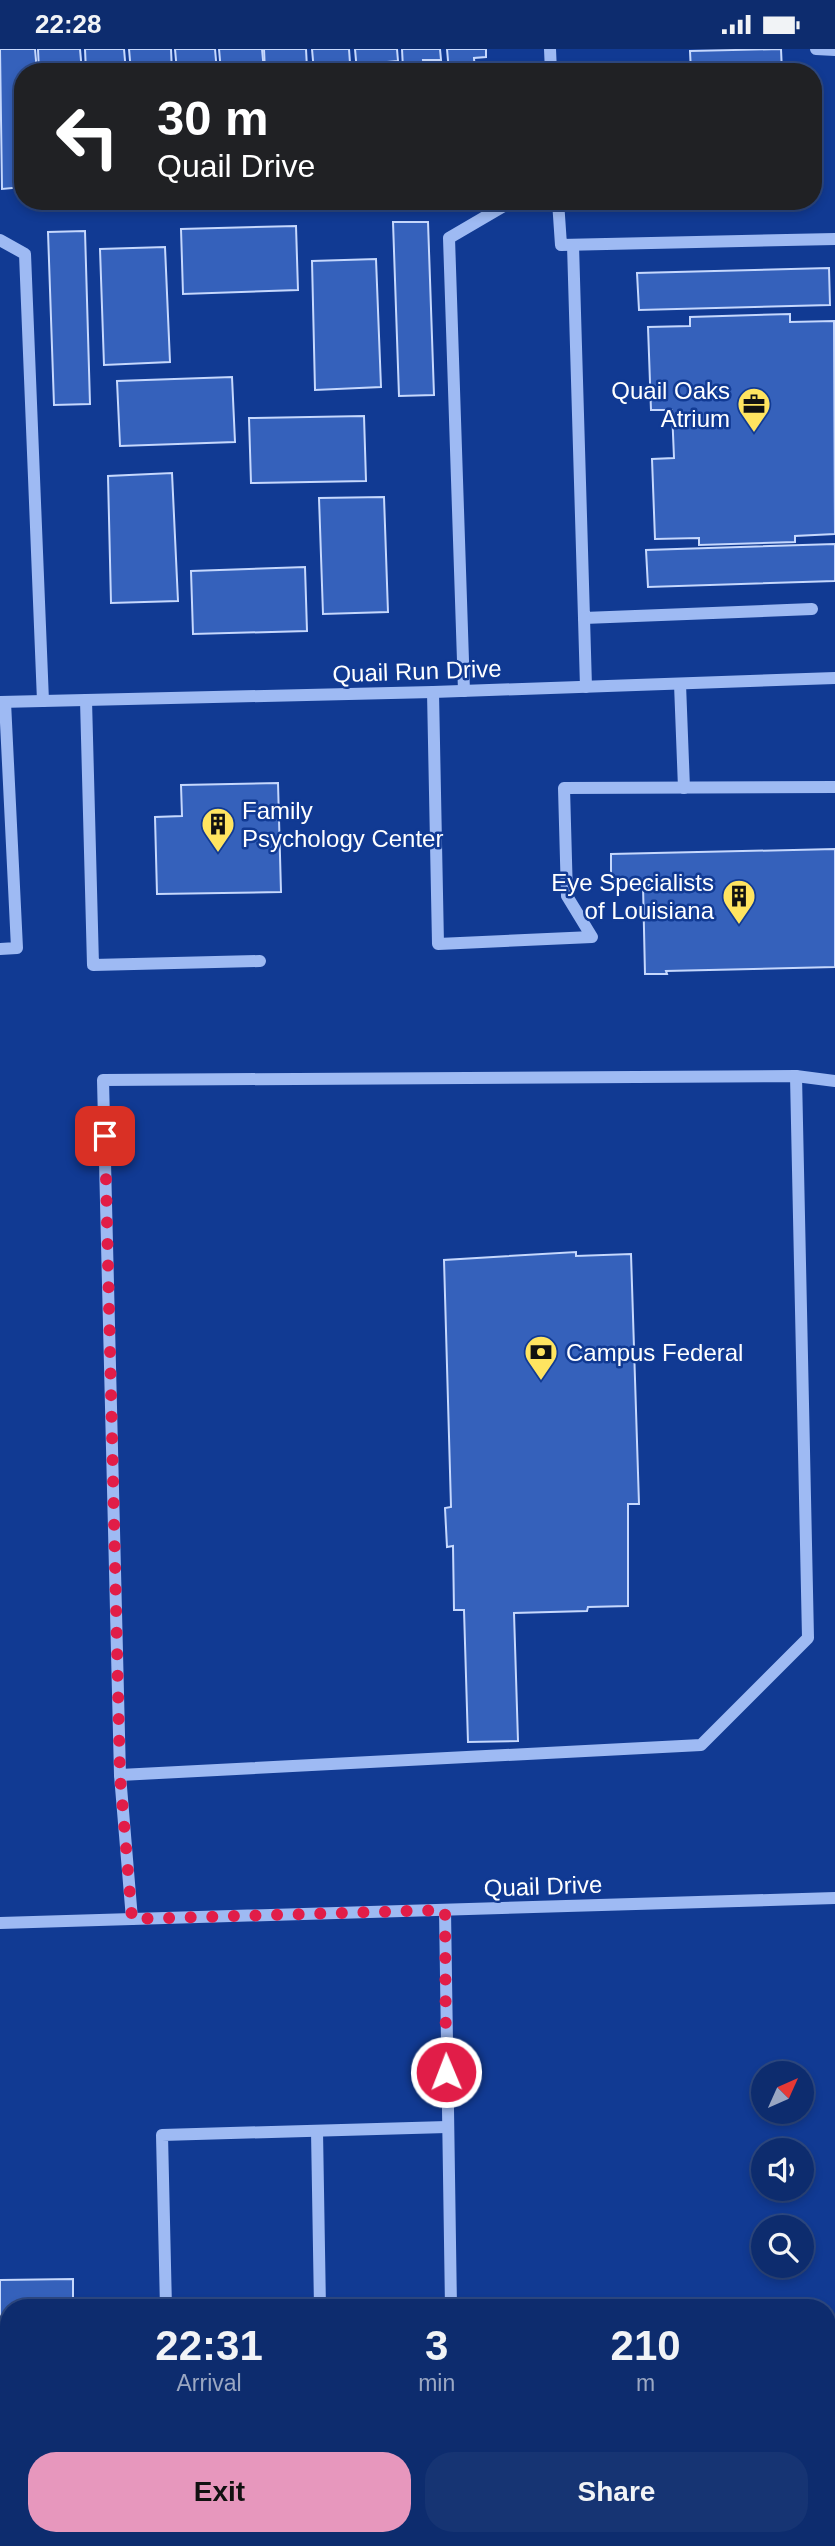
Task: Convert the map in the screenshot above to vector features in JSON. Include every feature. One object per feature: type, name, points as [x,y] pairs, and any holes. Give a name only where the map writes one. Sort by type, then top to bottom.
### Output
[{"type":"street","points":[[816,49],[835,51]]},
{"type":"street","points":[[464,691],[449,238],[497,210]]},
{"type":"street","points":[[559,210],[561,245],[835,239]]},
{"type":"street","points":[[0,240],[25,254],[43,701]]},
{"type":"street","points":[[573,245],[586,687]]},
{"type":"street","points":[[584,618],[811,609]]},
{"type":"street","name":"Quail Run Drive","points":[[2,702],[433,692],[835,678]]},
{"type":"street","points":[[680,684],[684,787]]},
{"type":"street","points":[[433,692],[438,944],[592,937],[568,896],[564,788],[835,787]]},
{"type":"street","points":[[86,700],[93,965],[260,961]]},
{"type":"street","points":[[0,949],[17,949],[5,834],[2,702]]},
{"type":"street","points":[[120,1776],[701,1745],[808,1639],[796,1076]]},
{"type":"street","points":[[132,1919],[120,1776],[103,1080],[796,1076],[835,1080]]},
{"type":"street","name":"Quail Drive","points":[[0,1923],[835,1898]]},
{"type":"street","points":[[445,1910],[451,2299]]},
{"type":"street","points":[[166,2299],[162,2135],[447,2127]]},
{"type":"street","points":[[317,2131],[320,2299]]},
{"type":"building","points":[[0,49],[35,49],[36,63],[14,63],[14,188],[2,189]]},
{"type":"building","points":[[38,49],[80,49],[81,63],[39,63]]},
{"type":"building","points":[[85,49],[124,49],[125,63],[86,63]]},
{"type":"building","points":[[129,49],[171,49],[172,63],[130,63]]},
{"type":"building","points":[[175,49],[215,49],[216,63],[176,63]]},
{"type":"building","points":[[219,49],[262,49],[263,63],[220,63]]},
{"type":"building","points":[[264,49],[306,49],[307,63],[265,63]]},
{"type":"building","points":[[312,49],[349,49],[350,63],[313,63]]},
{"type":"building","points":[[355,49],[397,49],[398,61],[356,63]]},
{"type":"building","points":[[402,49],[440,49],[441,60],[423,60],[423,63],[403,63]]},
{"type":"building","points":[[447,49],[486,49],[486,57],[474,58],[474,63],[448,63]]},
{"type":"building","points":[[781,49],[782,63],[691,63],[690,51]]},
{"type":"building","points":[[393,222],[428,222],[434,395],[399,396]]},
{"type":"building","points":[[296,226],[298,290],[183,294],[181,229]]},
{"type":"building","points":[[85,231],[90,404],[54,405],[48,232]]},
{"type":"building","points":[[165,247],[170,362],[104,365],[100,249]]},
{"type":"building","points":[[376,259],[381,387],[315,390],[312,261]]},
{"type":"building","points":[[829,268],[830,305],[639,310],[637,273]]},
{"type":"building","name":"Quail Oaks Atrium","points":[[790,314],[790,322],[834,321],[835,534],[795,536],[795,542],[699,545],[699,538],[655,539],[652,459],[674,458],[672,410],[651,410],[648,327],[690,326],[690,317]]},
{"type":"building","points":[[232,377],[235,442],[120,446],[117,381]]},
{"type":"building","points":[[364,416],[366,481],[251,483],[249,418]]},
{"type":"building","points":[[172,473],[178,601],[111,603],[108,476]]},
{"type":"building","points":[[384,497],[388,612],[323,614],[319,498]]},
{"type":"building","points":[[835,544],[835,581],[648,587],[646,550]]},
{"type":"building","points":[[305,567],[307,631],[193,634],[191,571]]},
{"type":"building","name":"Family Psychology Center","points":[[278,783],[281,892],[157,894],[155,817],[182,816],[181,785]]},
{"type":"building","name":"Eye Specialists of Louisiana","points":[[835,849],[835,967],[666,971],[667,974],[645,974],[643,885],[660,885],[660,879],[611,880],[611,854]]},
{"type":"building","name":"Campus Federal","points":[[576,1252],[576,1256],[631,1254],[639,1504],[628,1504],[628,1606],[588,1607],[587,1611],[514,1613],[518,1741],[468,1742],[464,1610],[454,1610],[453,1546],[447,1547],[445,1508],[451,1507],[444,1260]]},
{"type":"building","points":[[73,2279],[73,2299],[0,2299],[0,2280]]},
{"type":"place","name":"Quail Oaks Atrium","points":[[754,434]]},
{"type":"place","name":"Family Psychology Center","points":[[218,854]]},
{"type":"place","name":"Eye Specialists of Louisiana","points":[[739,926]]},
{"type":"place","name":"Campus Federal","points":[[541,1382]]},
{"type":"route","points":[[105,1136],[120,1776],[132,1919],[445,1910],[446,2072]]}]
